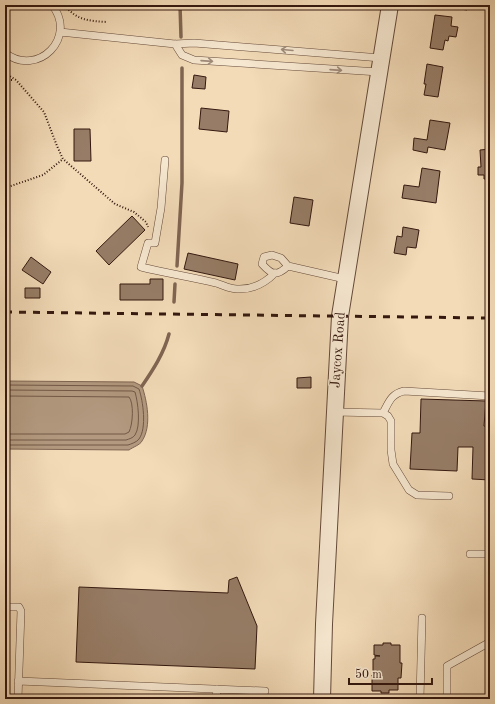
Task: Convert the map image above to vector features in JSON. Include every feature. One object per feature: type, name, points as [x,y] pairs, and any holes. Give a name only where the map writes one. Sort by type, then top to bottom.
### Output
[{"type":"street","name":"Jaycox Road","points":[[322,699],[334,412],[340,316],[390,5]]},
{"type":"lane","points":[[5,53],[12,57],[29,61],[44,56],[52,49],[58,41],[60,32],[59,16],[52,5]]},
{"type":"lane","points":[[60,32],[175,44],[202,44],[380,65]]},
{"type":"lane","points":[[175,44],[182,55],[194,60],[380,65]]},
{"type":"lane","points":[[165,160],[155,244],[148,243],[141,267],[217,283],[236,289],[252,288],[265,282],[275,273]]},
{"type":"lane","points":[[288,266],[280,273],[275,273],[270,272],[262,264],[264,257],[272,254],[281,258],[288,266],[345,278]]},
{"type":"lane","points":[[383,413],[393,396],[398,392],[404,391],[490,396]]},
{"type":"lane","points":[[334,412],[383,413],[388,416],[391,421],[391,450],[393,464],[409,490],[418,494],[449,496]]},
{"type":"lane","points":[[470,554],[490,554]]},
{"type":"lane","points":[[5,606],[19,607],[21,611],[18,699]]},
{"type":"lane","points":[[420,699],[422,618]]},
{"type":"lane","points":[[447,699],[447,666],[490,642]]},
{"type":"lane","points":[[18,681],[265,691]]},
{"type":"lane","points":[[216,699],[217,689]]},
{"type":"path","points":[[65,5],[74,15],[82,20],[107,22]]},
{"type":"path","points":[[5,73],[16,80],[44,112],[63,159],[115,204],[134,212],[146,222],[148,229]]},
{"type":"path","points":[[5,80],[16,80]]},
{"type":"path","points":[[5,188],[43,175],[63,159]]},
{"type":"water","points":[[5,381],[134,382],[142,386],[146,399],[148,421],[145,435],[140,444],[129,450],[5,449]]},
{"type":"building","points":[[454,5],[468,5],[467,10],[453,8]]},
{"type":"building","points":[[435,15],[452,17],[451,26],[458,27],[456,37],[449,36],[448,41],[445,40],[443,50],[430,48]]},
{"type":"building","points":[[427,64],[443,67],[438,97],[424,95]]},
{"type":"building","points":[[194,75],[206,77],[205,89],[192,88]]},
{"type":"building","points":[[201,108],[229,111],[227,132],[199,129]]},
{"type":"building","points":[[430,120],[450,123],[445,150],[428,147],[427,153],[413,150],[414,138],[427,140]]},
{"type":"building","points":[[74,129],[90,129],[91,161],[74,161]]},
{"type":"building","points":[[490,149],[490,179],[484,179],[484,175],[478,175],[478,167],[481,167],[480,150]]},
{"type":"building","points":[[422,168],[440,171],[436,203],[402,198],[404,185],[419,187]]},
{"type":"building","points":[[294,197],[313,200],[309,226],[290,223]]},
{"type":"building","points":[[132,216],[145,230],[109,265],[96,251]]},
{"type":"building","points":[[403,227],[419,230],[416,248],[407,247],[406,255],[394,253],[397,236],[402,237]]},
{"type":"building","points":[[188,253],[238,264],[235,280],[184,269]]},
{"type":"building","points":[[31,257],[51,272],[43,284],[22,270]]},
{"type":"building","points":[[150,279],[163,279],[163,300],[120,300],[120,284],[150,284]]},
{"type":"building","points":[[25,288],[40,288],[40,298],[25,298]]},
{"type":"building","points":[[311,377],[311,388],[297,388],[297,378]]},
{"type":"building","points":[[421,399],[486,401],[484,426],[490,427],[490,480],[472,479],[473,447],[458,447],[457,471],[410,469],[412,433],[420,433]]},
{"type":"building","points":[[237,577],[257,626],[255,669],[76,662],[79,587],[228,593],[229,580]]},
{"type":"building","points":[[383,643],[400,645],[400,663],[402,663],[401,678],[398,678],[398,690],[389,690],[389,693],[372,691],[372,675],[379,673],[373,671],[373,659],[375,659],[375,656],[380,656],[374,655],[374,645],[383,645]]},
{"type":"waterway","points":[[180,5],[181,37]]},
{"type":"waterway","points":[[177,266],[182,183],[182,68]]},
{"type":"waterway","points":[[174,302],[175,284]]},
{"type":"waterway","points":[[142,386],[161,355],[169,334]]},
{"type":"railway","points":[[5,312],[490,318]]}]
